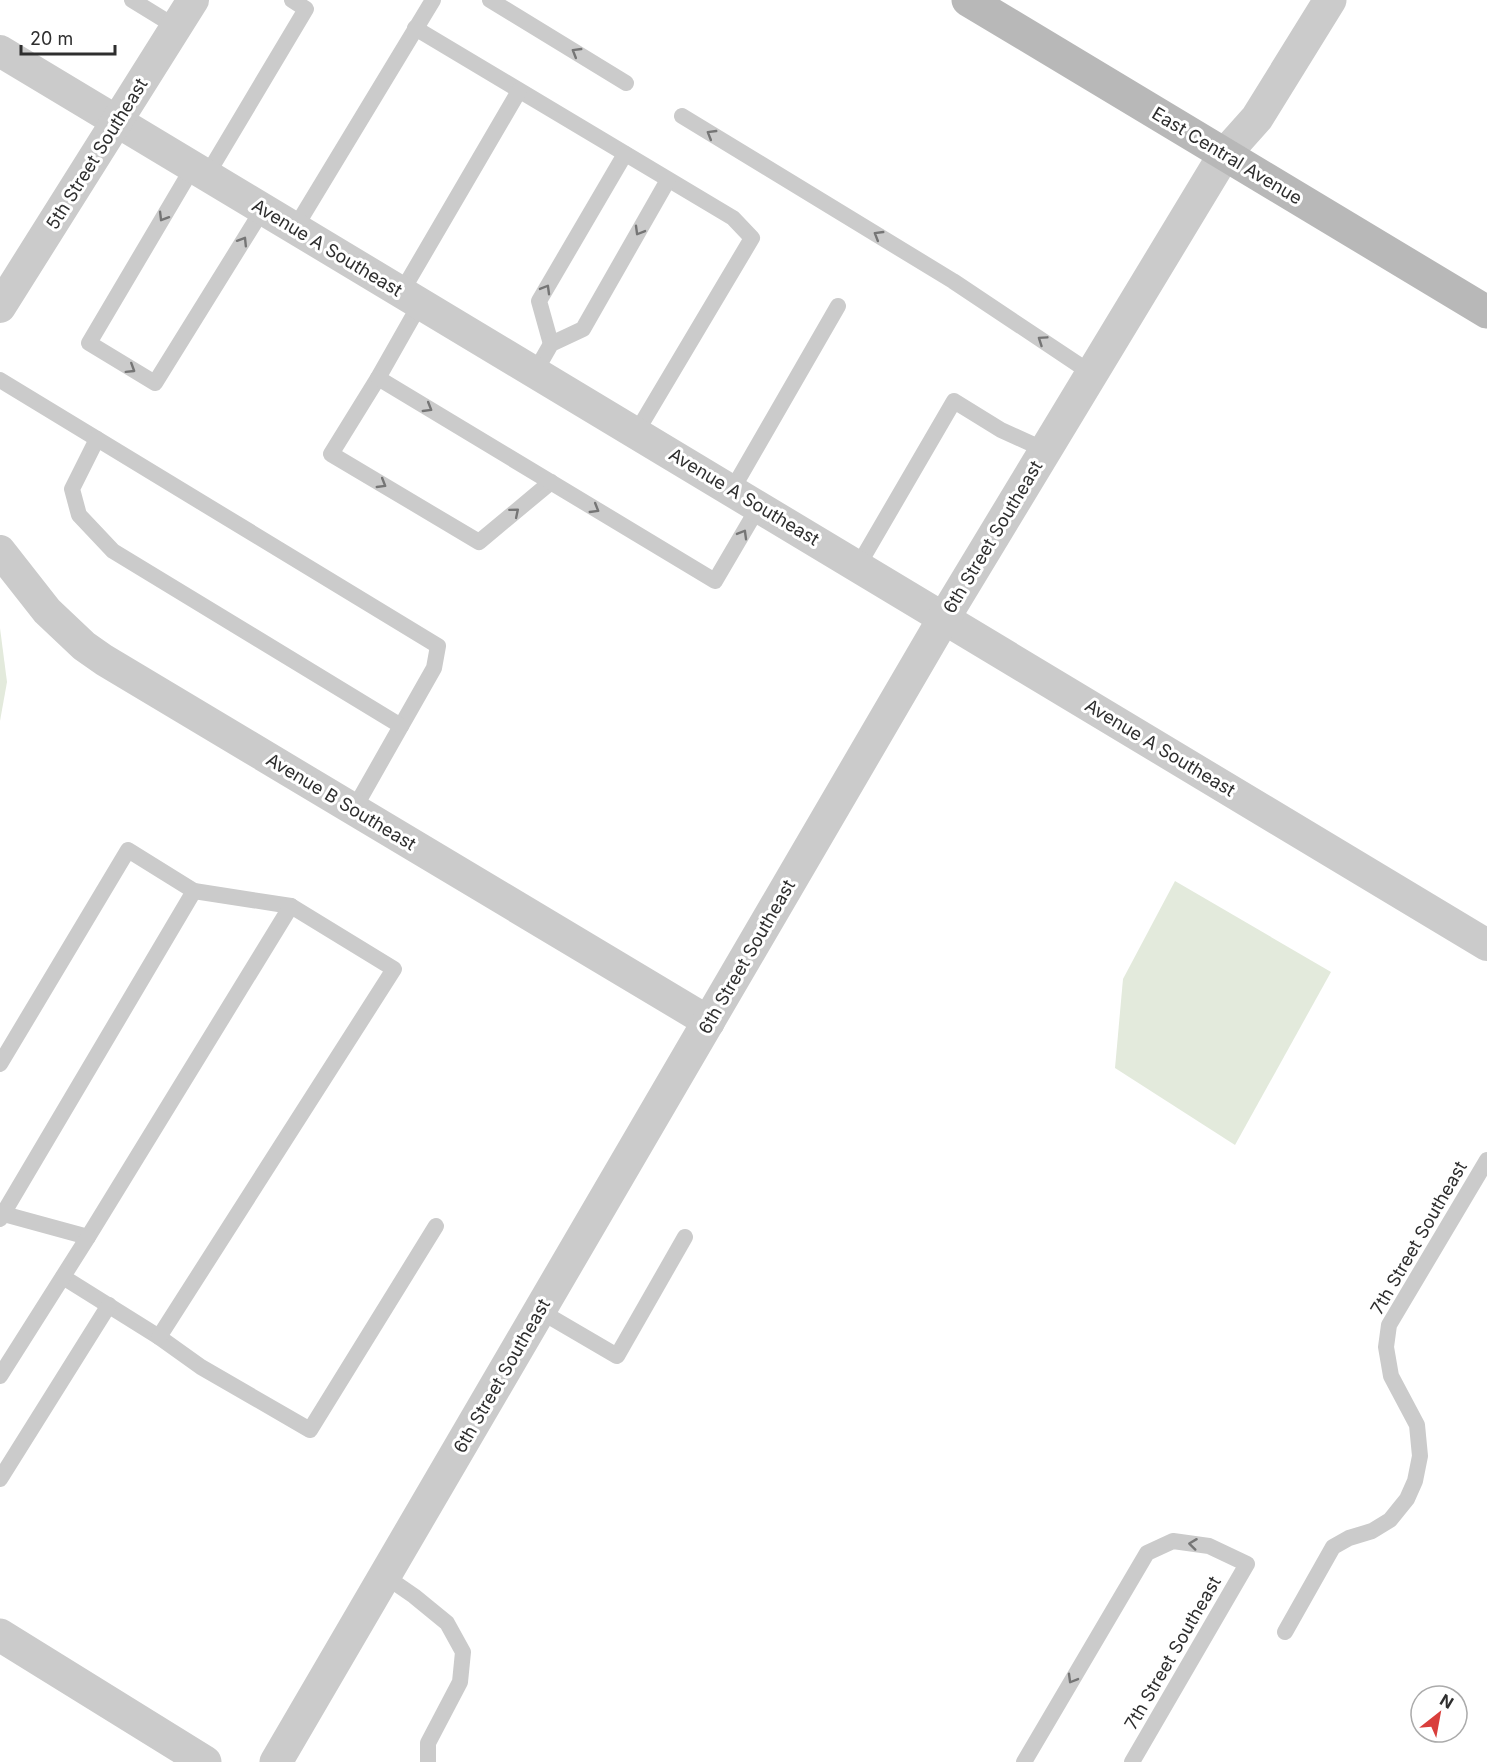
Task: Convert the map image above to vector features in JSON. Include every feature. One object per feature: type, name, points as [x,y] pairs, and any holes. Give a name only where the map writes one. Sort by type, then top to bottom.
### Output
[{"type":"main road","name":"East Central Avenue","points":[[968,0],[1487,312]]},
{"type":"street","name":"5th Street Southeast","points":[[0,307],[193,0]]},
{"type":"street","name":"6th Street Southeast","points":[[276,1762],[944,618],[1224,155],[1257,118],[1330,0]]},
{"type":"street","name":"Avenue A Southeast","points":[[0,51],[1487,945]]},
{"type":"street","name":"Avenue B Southeast","points":[[0,550],[47,611],[84,646],[709,1022]]},
{"type":"street","points":[[0,1635],[205,1762]]},
{"type":"lane","points":[[132,0],[176,27]]},
{"type":"lane","points":[[263,209],[155,383],[89,342],[306,9],[292,0]]},
{"type":"lane","points":[[295,228],[433,0]]},
{"type":"lane","points":[[490,0],[626,83]]},
{"type":"lane","points":[[416,28],[733,219],[752,238],[636,433]]},
{"type":"lane","points":[[519,91],[410,298],[378,378],[331,454],[479,542],[551,482]]},
{"type":"lane","points":[[682,116],[953,281],[1091,373]]},
{"type":"lane","points":[[551,344],[539,301],[625,154]]},
{"type":"lane","points":[[535,372],[551,344],[583,329],[668,180]]},
{"type":"lane","points":[[732,490],[838,306]]},
{"type":"lane","points":[[378,378],[715,581],[759,506]]},
{"type":"lane","points":[[0,380],[438,646],[434,668],[354,809]]},
{"type":"lane","points":[[858,566],[954,401],[1000,430],[1045,450]]},
{"type":"lane","points":[[97,439],[72,489],[80,515],[113,551],[401,726]]},
{"type":"lane","points":[[0,1064],[129,850],[194,891],[291,906],[394,969],[159,1337]]},
{"type":"lane","points":[[88,1237],[1,1215],[194,891]]},
{"type":"lane","points":[[0,1376],[291,906]]},
{"type":"lane","name":"7th Street Southeast","points":[[1285,1632],[1333,1547],[1349,1538],[1372,1531],[1389,1520],[1407,1499],[1411,1490],[1420,1456],[1417,1425],[1391,1376],[1386,1347],[1389,1325],[1487,1160]]},
{"type":"lane","points":[[63,1277],[159,1337],[201,1367],[310,1430],[436,1226]]},
{"type":"lane","points":[[540,1311],[617,1356],[685,1237]]},
{"type":"lane","points":[[0,1479],[109,1305]]},
{"type":"lane","name":"7th Street Southeast","points":[[1024,1762],[1147,1553],[1173,1541],[1209,1545],[1247,1564],[1132,1762]]},
{"type":"lane","points":[[385,1576],[447,1623],[464,1652],[460,1682],[428,1743],[428,1762]]},
{"type":"shaded area","points":[[0,628],[7,682],[0,721]]},
{"type":"shaded area","points":[[1175,881],[1331,972],[1235,1145],[1115,1068],[1123,979]]}]
